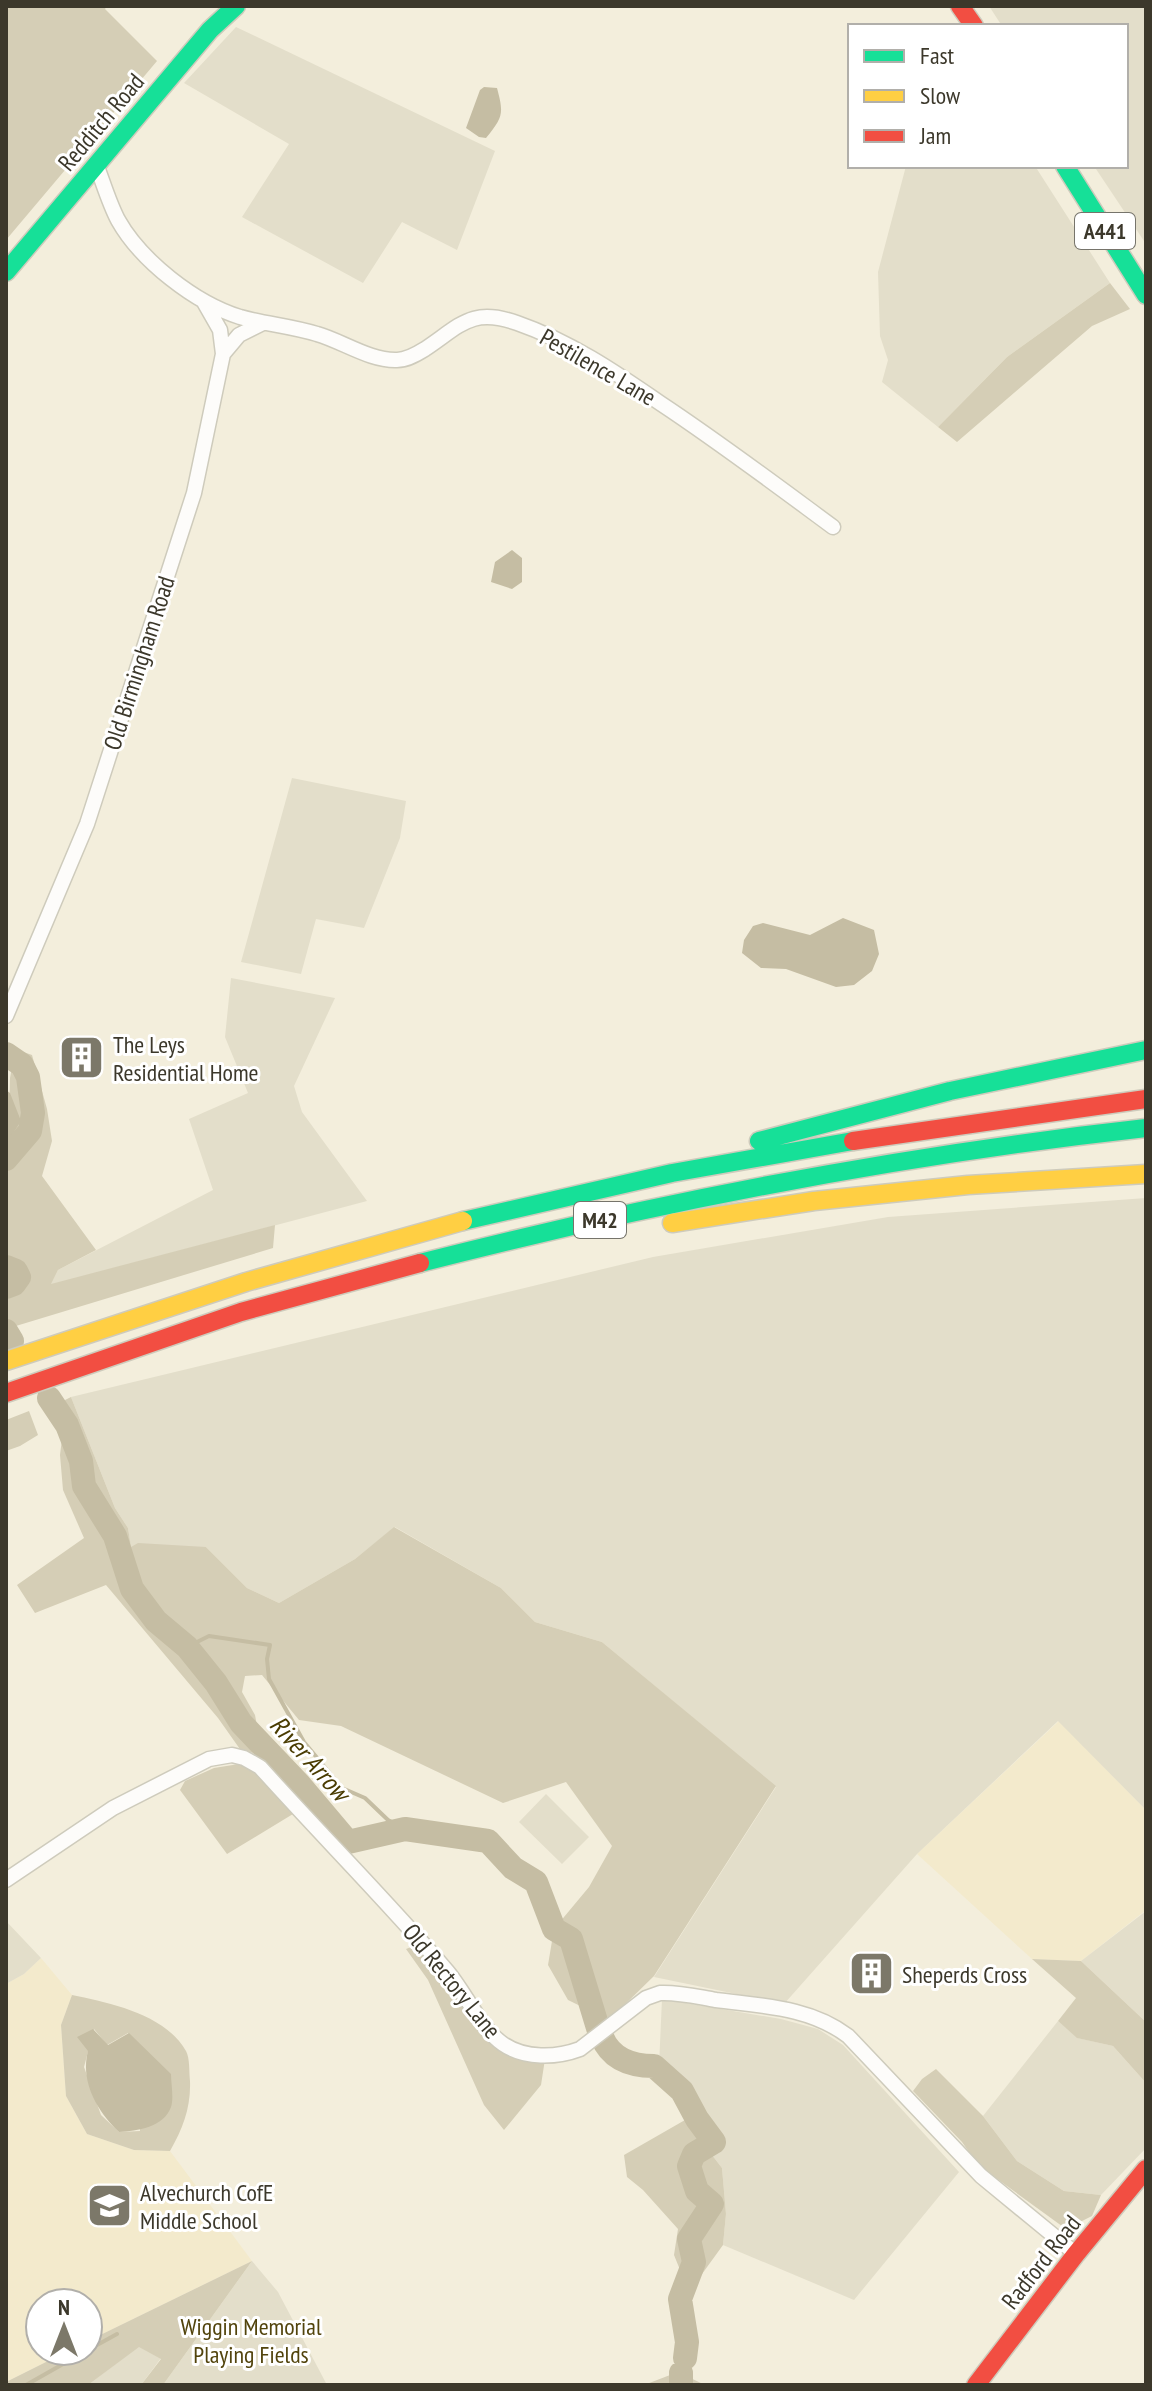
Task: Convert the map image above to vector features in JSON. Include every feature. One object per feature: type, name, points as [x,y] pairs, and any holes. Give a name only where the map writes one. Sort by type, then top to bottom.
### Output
[{"type":"main road","name":"Redditch Road","points":[[6,272],[210,30],[236,6]]},
{"type":"main road","points":[[960,6],[973,24]]},
{"type":"main road","name":"A441","points":[[1066,168],[1146,295]]},
{"type":"main road","name":"M42","points":[[661,1175],[741,1146],[950,1091],[1146,1050]]},
{"type":"main road","name":"M42","points":[[6,1361],[205,1295],[393,1239],[661,1175],[941,1127],[1146,1099]]},
{"type":"main road","name":"M42","points":[[6,1393],[274,1303],[509,1241],[876,1165],[1053,1137],[1146,1128]]},
{"type":"main road","name":"M42","points":[[509,1241],[609,1232],[814,1201],[968,1185],[1146,1174]]},
{"type":"main road","name":"Radford Road","points":[[976,2385],[1076,2254],[1146,2169]]},
{"type":"street","points":[[96,164],[117,218],[129,238],[164,272],[204,302]]},
{"type":"street","name":"Pestilence Lane","points":[[204,302],[229,313],[316,333],[365,353],[397,360],[412,356],[471,318],[484,315],[517,323],[584,353],[635,385],[833,527]]},
{"type":"street","name":"Old Birmingham Road","points":[[6,1016],[92,809],[194,493],[223,354],[220,330],[204,302]]},
{"type":"street","points":[[223,354],[239,335],[263,323]]},
{"type":"street","name":"Old Rectory Lane","points":[[6,1880],[88,1824],[166,1780],[220,1756],[244,1758],[260,1767],[340,1856],[407,1924],[461,1987],[483,2022],[503,2044],[534,2055],[568,2053],[580,2049],[646,1998],[660,1993],[770,2007],[813,2016],[848,2036],[981,2176],[1076,2254]]},
{"type":"shaded area","points":[[6,6],[107,6],[105,9],[157,61],[6,240]]},
{"type":"shaded area","points":[[484,87],[497,88],[501,104],[499,120],[486,138],[466,128],[480,90]]},
{"type":"shaded area","points":[[1110,283],[1130,309],[1092,326],[957,442],[938,427],[1007,357]]},
{"type":"shaded area","points":[[512,550],[522,558],[522,582],[512,589],[491,582],[495,562]]},
{"type":"shaded area","points":[[843,918],[874,930],[879,954],[872,971],[854,985],[836,987],[786,969],[761,968],[742,953],[744,940],[753,926],[763,923],[810,935]]},
{"type":"shaded area","points":[[15,1049],[32,1055],[47,1109],[52,1141],[42,1176],[96,1250],[58,1270],[51,1284],[275,1225],[273,1248],[6,1329],[6,1132]]},
{"type":"shaded area","points":[[6,1090],[21,1121],[6,1144]]},
{"type":"shaded area","points":[[71,1397],[115,1508],[128,1528],[131,1547],[138,1543],[206,1547],[247,1588],[279,1603],[355,1559],[394,1527],[501,1588],[535,1622],[602,1642],[776,1786],[654,1976],[609,2020],[568,2000],[548,1965],[554,1929],[589,1887],[612,1846],[566,1782],[503,1803],[341,1726],[299,1720],[262,1675],[245,1676],[242,1692],[255,1715],[262,1753],[242,1752],[218,1718],[106,1585],[35,1613],[17,1585],[84,1538],[63,1490],[62,1439],[49,1408]]},
{"type":"shaded area","points":[[29,1411],[38,1435],[6,1451],[6,1420]]},
{"type":"shaded area","points":[[1059,1721],[1146,1810],[1146,1910],[1081,1961],[1032,1959],[917,1854]]},
{"type":"shaded area","points":[[239,1764],[254,1772],[293,1814],[227,1854],[180,1790],[185,1781],[214,1768]]},
{"type":"shaded area","points":[[419,1944],[492,2039],[545,2059],[541,2085],[504,2130],[484,2105],[428,1980],[406,1949]]},
{"type":"shaded area","name":"Alvechurch CofE Middle School","points":[[41,1958],[72,1995],[61,2025],[66,2096],[87,2134],[134,2150],[170,2151],[252,2261],[104,2333],[104,2287],[24,2287],[24,2367],[36,2367],[6,2382],[6,1984],[24,1974]]},
{"type":"shaded area","points":[[1032,1959],[1081,1961],[1146,2022],[1146,2083],[1113,2046],[1077,2038],[1058,2021],[1076,1998]]},
{"type":"shaded area","points":[[72,1995],[135,2012],[151,2019],[177,2038],[188,2057],[190,2091],[185,2118],[170,2151],[134,2150],[87,2134],[66,2096],[61,2025]],"holes":[[[94,2029],[107,2045],[128,2033],[139,2044],[140,2131],[119,2132],[101,2115],[84,2067]]]},
{"type":"shaded area","points":[[93,2029],[108,2045],[129,2033],[171,2074],[172,2103],[162,2119],[142,2129],[119,2132],[104,2115],[88,2085],[88,2051],[77,2037]]},
{"type":"shaded area","points":[[936,2069],[983,2116],[1017,2161],[1064,2191],[1101,2195],[1092,2216],[1066,2229],[978,2165],[962,2142],[913,2091],[922,2079]]},
{"type":"shaded area","points":[[685,2120],[722,2168],[726,2214],[723,2245],[689,2292],[674,2255],[678,2229],[627,2177],[624,2155]]},
{"type":"shaded area","points":[[252,2261],[163,2385],[141,2385],[161,2359],[139,2347],[88,2385],[6,2385],[6,2382],[36,2367],[104,2367],[104,2333]]},
{"type":"shaded area","points":[[678,2372],[705,2385],[644,2385]]},
{"type":"green space","points":[[989,6],[1146,6],[1146,244],[1095,168],[1128,168],[1128,24],[1001,24]]},
{"type":"green space","points":[[236,27],[495,151],[457,250],[402,222],[363,283],[242,217],[289,144],[184,83]]},
{"type":"green space","points":[[905,168],[1036,168],[1110,283],[1007,357],[938,427],[882,382],[888,360],[880,336],[878,272]]},
{"type":"green space","points":[[292,778],[406,801],[400,838],[364,928],[316,919],[301,974],[241,962]]},
{"type":"green space","points":[[231,978],[335,998],[294,1086],[302,1112],[367,1201],[50,1285],[58,1270],[213,1190],[189,1119],[248,1093],[225,1037]]},
{"type":"green space","points":[[1146,1198],[1146,1810],[1058,1721],[917,1854],[784,2004],[654,1977],[776,1787],[602,1642],[535,1622],[501,1588],[395,1527],[355,1559],[279,1603],[247,1588],[206,1547],[131,1548],[128,1528],[115,1508],[71,1397],[653,1257],[888,1217]]},
{"type":"green space","points":[[546,1794],[589,1837],[562,1864],[519,1822]]},
{"type":"green space","points":[[1146,1911],[1146,2022],[1081,1961]]},
{"type":"green space","points":[[6,1921],[41,1958],[24,1974],[6,1984]]},
{"type":"green space","points":[[662,1999],[781,2019],[818,2029],[843,2045],[959,2172],[854,2300],[723,2245],[726,2214],[722,2168],[685,2120],[685,2106],[659,2066]]},
{"type":"green space","points":[[1058,2021],[1078,2038],[1113,2046],[1146,2083],[1146,2148],[1101,2195],[1064,2191],[1017,2161],[983,2116]]},
{"type":"green space","name":"Wiggin Memorial Playing Fields","points":[[252,2261],[278,2292],[327,2385],[163,2385]]},
{"type":"green space","points":[[139,2346],[161,2358],[141,2385],[88,2385]]},
{"type":"waterway","name":"River Arrow","points":[[6,1054],[22,1065],[28,1077],[33,1113],[30,1131],[6,1159]]},
{"type":"waterway","name":"River Arrow","points":[[6,1267],[16,1271],[19,1277],[14,1284],[6,1287]]},
{"type":"waterway","name":"River Arrow","points":[[6,1331],[12,1341]]},
{"type":"waterway","name":"River Arrow","points":[[49,1398],[67,1425],[81,1461],[84,1486],[115,1536],[132,1589],[156,1621],[187,1647],[216,1683],[241,1723],[348,1842],[405,1829],[488,1841],[513,1868],[536,1882],[554,1929],[571,1939],[598,2028]]},
{"type":"waterway","points":[[187,1647],[209,1636],[270,1645],[267,1659],[269,1679],[304,1742],[342,1788],[365,1798],[388,1820],[405,1829]]},
{"type":"waterway","name":"River Arrow","points":[[602,2037],[616,2056],[637,2065],[654,2066],[682,2091],[714,2142],[694,2154],[689,2166],[697,2191],[712,2204],[689,2239],[694,2262],[680,2299],[687,2342],[685,2358]]},
{"type":"waterway","points":[[104,2341],[117,2334]]},
{"type":"waterway","points":[[26,2385],[58,2367]]},
{"type":"waterway","name":"River Arrow","points":[[681,2373],[681,2385]]},
{"type":"traffic: fast","points":[[6,272],[210,30],[236,6]]},
{"type":"traffic: fast","points":[[1066,168],[1146,295]]},
{"type":"traffic: fast","points":[[759,1141],[950,1091],[1146,1050]]},
{"type":"traffic: fast","points":[[420,1263],[600,1220],[872,1166],[1146,1128]]},
{"type":"traffic: fast","points":[[463,1221],[672,1173],[853,1141]]},
{"type":"traffic: slow","points":[[672,1223],[814,1201],[968,1185],[1146,1174]]},
{"type":"traffic: slow","points":[[6,1361],[246,1282],[463,1221]]},
{"type":"traffic: jam","points":[[960,6],[973,24]]},
{"type":"traffic: jam","points":[[853,1141],[1146,1099]]},
{"type":"traffic: jam","points":[[6,1393],[241,1312],[420,1263]]},
{"type":"traffic: jam","points":[[976,2385],[1076,2254],[1146,2169]]},
{"type":"place","name":"The Leys Residential Home","points":[[82,1058]]},
{"type":"place","name":"Sheperds Cross","points":[[871,1974]]},
{"type":"place","name":"Alvechurch CofE Middle School","points":[[109,2206]]}]
